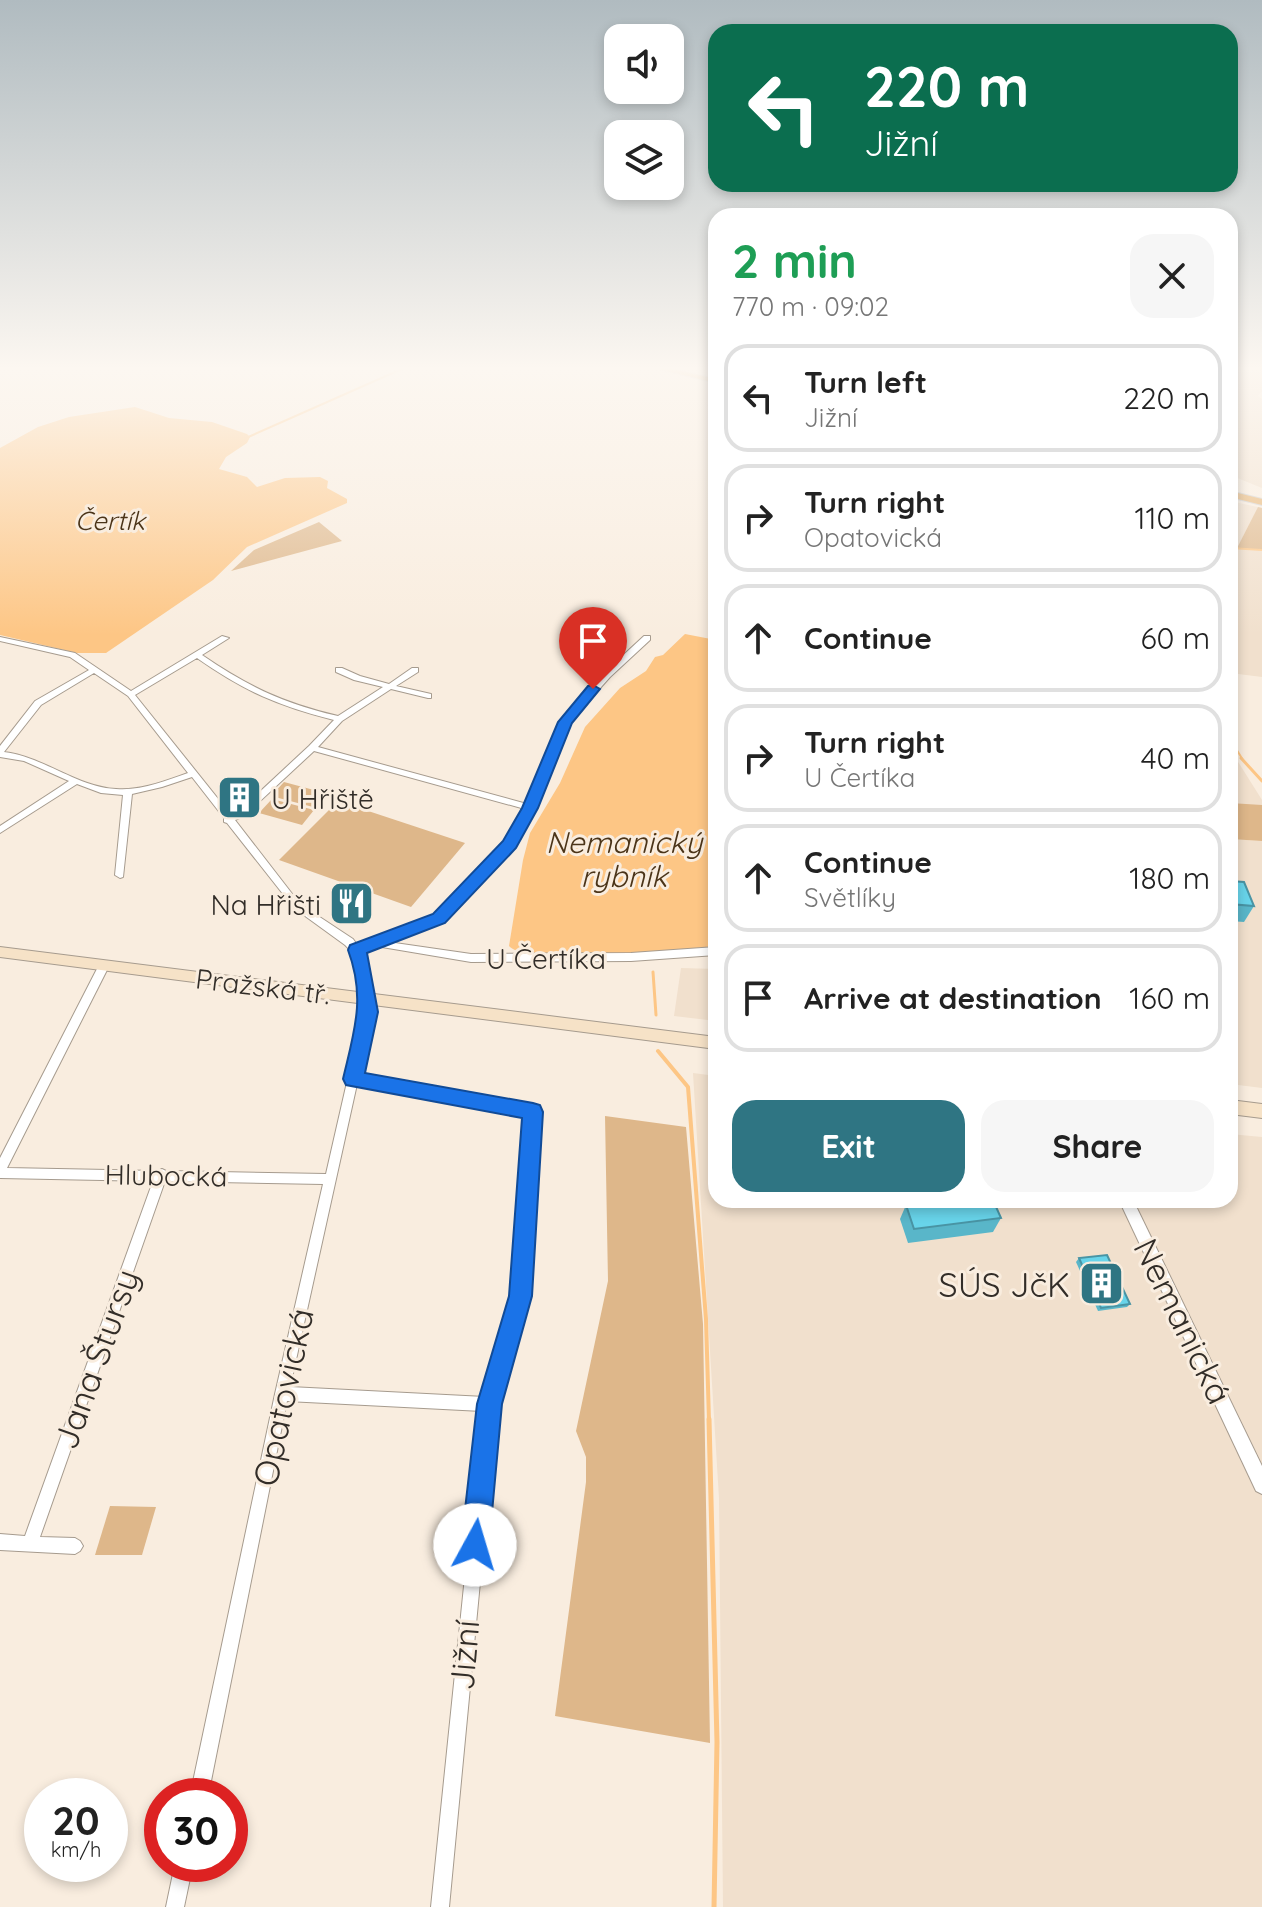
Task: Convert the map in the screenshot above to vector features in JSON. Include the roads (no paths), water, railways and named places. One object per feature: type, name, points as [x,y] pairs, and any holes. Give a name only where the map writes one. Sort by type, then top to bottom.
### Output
[{"type":"highway","points":[[1238,494],[1262,500]]},
{"type":"main road","name":"Pražská tř.","points":[[0,952],[708,1042]]},
{"type":"main road","points":[[1238,1108],[1262,1111]]},
{"type":"street","points":[[131,694],[225,638]]},
{"type":"street","name":"U Čertíka","points":[[357,950],[439,918],[510,844],[530,808],[565,722],[598,684],[647,638]]},
{"type":"street","points":[[0,639],[72,655],[131,694],[297,906],[357,950]]},
{"type":"street","points":[[198,655],[241,686],[268,699],[339,719]]},
{"type":"street","points":[[94,670],[38,703],[0,753],[36,760],[102,791],[128,792],[155,787],[193,774]]},
{"type":"street","points":[[339,670],[428,696]]},
{"type":"street","points":[[227,820],[241,814],[339,719],[415,670]]},
{"type":"street","points":[[312,748],[530,808]]},
{"type":"street","points":[[0,830],[76,781]]},
{"type":"street","points":[[120,875],[128,792]]},
{"type":"street","name":"U Čertíka","points":[[378,943],[471,958],[631,957],[708,952]]},
{"type":"street","name":"Opatovická","points":[[203,1778],[282,1394],[368,1012],[362,964],[357,950]]},
{"type":"street","points":[[0,1172],[104,966]]},
{"type":"street","name":"Jižní","points":[[353,1079],[533,1112],[521,1296],[490,1404],[440,1907]]},
{"type":"street","name":"Hlubocká","points":[[0,1172],[331,1179]]},
{"type":"street","name":"Jana Štursy","points":[[30,1543],[162,1174]]},
{"type":"street","name":"Nemanická","points":[[1130,1208],[1262,1485]]},
{"type":"street","points":[[282,1394],[490,1404]]},
{"type":"street","points":[[0,1542],[75,1546]]},
{"type":"street","points":[[175,1907],[180,1882]]},
{"type":"water","name":"Čertík","points":[[0,457],[226,457],[219,469],[247,477],[257,487],[285,478],[320,477],[328,481],[327,488],[347,499],[347,503],[247,547],[213,580],[106,653],[77,653],[0,635]]},
{"type":"water","name":"Nemanický rybník","points":[[685,634],[708,638],[708,947],[545,956],[509,946],[530,833],[560,783],[585,727],[620,688],[646,671],[655,657],[663,655]]},
{"type":"waterway","points":[[1238,548],[1262,550]]},
{"type":"waterway","points":[[1238,752],[1243,760]]},
{"type":"waterway","points":[[1241,758],[1262,781]]},
{"type":"waterway","points":[[653,972],[656,1015]]},
{"type":"waterway","points":[[658,1051],[688,1087],[706,1319],[709,1421]]},
{"type":"waterway","points":[[709,1419],[717,1742],[714,1907]]},
{"type":"place","name":"U Hřiště","points":[[240,798]]},
{"type":"place","name":"Na Hřišti","points":[[352,904]]},
{"type":"place","name":"SÚS JčK","points":[[1101,1284]]}]
